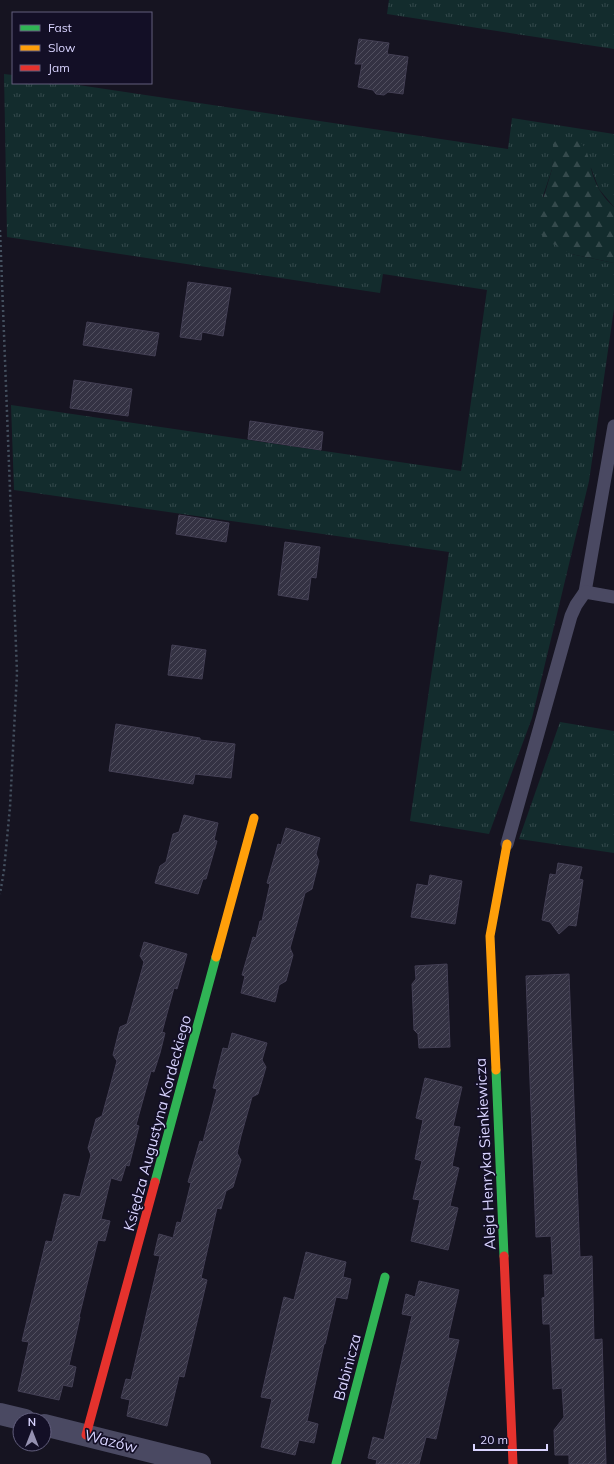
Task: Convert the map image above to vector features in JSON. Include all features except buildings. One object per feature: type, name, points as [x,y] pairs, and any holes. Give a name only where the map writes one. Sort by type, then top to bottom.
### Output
[{"type":"street","name":"Księdza Augustyna Kordeckiego","points":[[86,1435],[254,818]]},
{"type":"street","name":"Aleja Henryka Sienkiewicza","points":[[507,844],[490,936],[513,1464]]},
{"type":"street","name":"Babinicza","points":[[336,1464],[385,1277]]},
{"type":"street","points":[[0,1414],[12,1417]]},
{"type":"street","name":"Wazów","points":[[52,1427],[200,1464]]},
{"type":"lane","points":[[507,844],[571,616],[576,605],[585,592],[614,426]]},
{"type":"lane","points":[[585,592],[614,597]]},
{"type":"path","points":[[0,230],[17,673],[10,807],[4,870],[0,894]]},
{"type":"green space","points":[[389,0],[614,0],[614,49],[387,14]]},
{"type":"green space","points":[[4,74],[12,75],[12,84],[72,84],[508,149],[512,118],[614,134],[614,207],[599,189],[591,168],[553,158],[552,169],[543,196],[571,254],[614,263],[614,309],[589,481],[532,718],[489,834],[410,821],[449,552],[14,490],[11,405],[461,471],[487,290],[383,274],[380,293],[7,237]]},
{"type":"green space","points":[[566,138],[574,139],[581,143],[587,152],[597,185],[606,199],[614,207],[614,263],[571,254],[543,238],[540,228],[540,210],[552,169],[553,144],[556,140]]},
{"type":"green space","points":[[560,722],[614,731],[614,853],[519,839]]},
{"type":"traffic: fast","points":[[155,1182],[216,957]]},
{"type":"traffic: fast","points":[[496,1070],[504,1256]]},
{"type":"traffic: fast","points":[[336,1464],[385,1277]]},
{"type":"traffic: slow","points":[[216,957],[254,818]]},
{"type":"traffic: slow","points":[[496,1070],[490,936],[507,844]]},
{"type":"traffic: jam","points":[[86,1435],[155,1182]]},
{"type":"traffic: jam","points":[[504,1256],[513,1464]]}]
